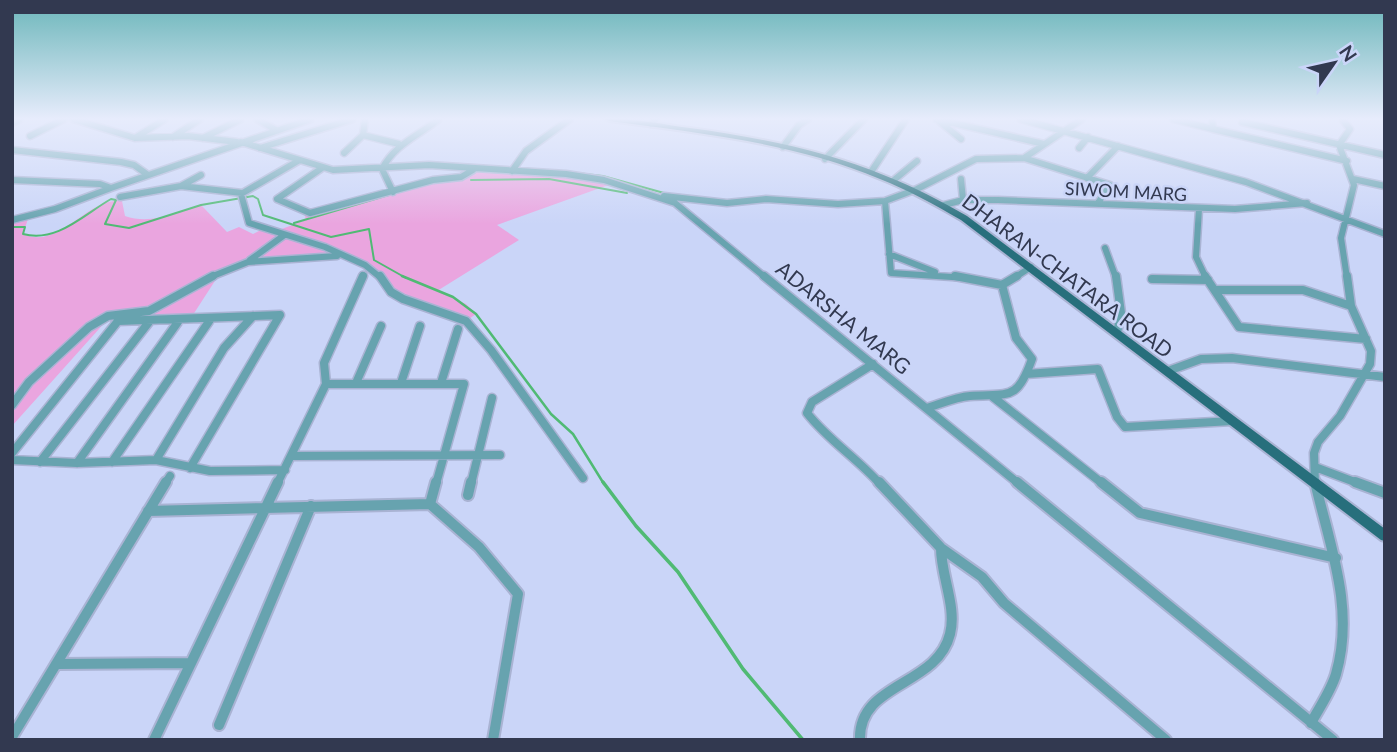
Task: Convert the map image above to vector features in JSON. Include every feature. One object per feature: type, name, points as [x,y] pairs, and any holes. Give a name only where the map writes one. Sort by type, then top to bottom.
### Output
[{"type":"main road","name":"DHARAN-CHATARA ROAD","points":[[808,154],[894,180],[917,189],[944,205],[1031,267],[1385,536]]},
{"type":"street","points":[[49,154],[121,162],[134,165],[148,175]]},
{"type":"street","points":[[12,220],[208,154]]},
{"type":"street","name":"ADARSHA MARG","points":[[277,154],[322,168],[347,171],[429,165],[592,177],[661,196],[684,209],[1333,740]]},
{"type":"street","points":[[392,154],[382,169],[393,192]]},
{"type":"street","points":[[512,171],[524,154]]},
{"type":"street","points":[[825,159],[830,154]]},
{"type":"street","points":[[872,172],[883,154]]},
{"type":"street","points":[[1024,158],[1030,154]]},
{"type":"street","points":[[1087,178],[1110,154]]},
{"type":"street","points":[[1147,154],[1246,182],[1345,216],[1385,234]]},
{"type":"street","points":[[1318,154],[1347,161]]},
{"type":"street","points":[[1311,723],[1335,677],[1343,640],[1343,615],[1336,558],[1315,483],[1318,442],[1340,416],[1370,364],[1371,351],[1351,306],[1341,238],[1345,216],[1354,195],[1353,179],[1344,154]]},
{"type":"street","points":[[661,196],[727,203],[766,199],[838,204],[885,201],[917,189],[976,159],[1024,158],[1110,185],[1098,203]]},
{"type":"street","points":[[894,180],[917,161]]},
{"type":"street","points":[[181,186],[241,196],[298,162]]},
{"type":"street","points":[[322,168],[277,200],[310,213],[433,180],[461,177],[473,170]]},
{"type":"street","points":[[120,197],[181,186],[201,175]]},
{"type":"street","points":[[961,178],[963,201]]},
{"type":"street","points":[[1353,179],[1385,186]]},
{"type":"street","points":[[12,180],[100,184],[111,188]]},
{"type":"street","points":[[241,196],[249,223],[279,230],[283,236],[325,247],[377,272],[391,292],[404,299],[466,321],[491,350],[583,478]]},
{"type":"street","points":[[885,201],[891,273],[941,275],[1002,285],[1031,267]]},
{"type":"street","name":"SIWOM MARG","points":[[944,205],[963,201],[1098,203],[1199,209],[1279,208],[1307,203]]},
{"type":"street","points":[[1199,209],[1199,235],[1195,256],[1239,327],[1366,339]]},
{"type":"street","points":[[248,262],[283,236]]},
{"type":"street","points":[[1105,248],[1114,264],[1122,322],[1118,333]]},
{"type":"street","points":[[889,254],[941,275]]},
{"type":"street","points":[[12,405],[29,382],[89,327],[108,316],[149,311],[202,279],[248,262],[286,257],[340,256]]},
{"type":"street","points":[[155,740],[189,663],[293,456],[326,384],[324,363],[363,275]]},
{"type":"street","points":[[1152,279],[1208,280]]},
{"type":"street","points":[[927,408],[968,396],[993,397],[1018,389],[1032,359],[1016,338],[1002,285]]},
{"type":"street","points":[[1216,290],[1303,290],[1351,306]]},
{"type":"street","points":[[12,453],[118,321],[210,320],[280,315],[190,468]]},
{"type":"street","points":[[156,460],[223,348],[253,316]]},
{"type":"street","points":[[112,462],[210,320]]},
{"type":"street","points":[[76,463],[178,321]]},
{"type":"street","points":[[40,462],[149,322]]},
{"type":"street","points":[[356,383],[381,326]]},
{"type":"street","points":[[401,383],[421,326]]},
{"type":"street","points":[[441,383],[458,329]]},
{"type":"street","points":[[1168,371],[1187,363],[1217,357],[1385,377]]},
{"type":"street","points":[[873,364],[812,402],[807,413],[825,436],[860,463],[903,504],[941,548],[982,577],[1004,603],[1166,740]]},
{"type":"street","points":[[1026,374],[1098,369],[1117,417],[1125,427],[1232,421]]},
{"type":"street","points":[[326,384],[464,384],[429,504]]},
{"type":"street","points":[[993,397],[1140,513],[1336,558]]},
{"type":"street","points":[[468,495],[492,398]]},
{"type":"street","points":[[293,456],[500,455]]},
{"type":"street","points":[[12,460],[76,463],[156,460],[190,468],[285,470]]},
{"type":"street","points":[[1315,467],[1385,493]]},
{"type":"street","points":[[12,737],[170,476]]},
{"type":"street","points":[[148,511],[429,504],[479,547],[518,594],[493,740]]},
{"type":"street","points":[[219,725],[311,506]]},
{"type":"street","points":[[860,740],[866,715],[887,691],[921,675],[944,652],[954,626],[939,567],[941,548]]},
{"type":"street","points":[[56,664],[189,663]]},
{"type":"shaded area","points":[[473,170],[566,174],[614,183],[497,225],[519,240],[437,291],[466,304],[476,314],[466,321],[403,299],[377,272],[340,256],[286,257],[222,270],[189,321],[107,320],[12,426],[12,220],[29,216],[23,234],[36,237],[61,230],[97,206],[109,202],[122,201],[125,216],[144,219],[164,217],[201,205],[227,232],[239,227],[253,234],[265,228],[279,230],[306,220],[304,213],[454,178]]},
{"type":"waterway","points":[[551,170],[603,176],[664,193]]},
{"type":"waterway","points":[[471,180],[549,179],[627,193]]},
{"type":"waterway","points":[[294,223],[392,194]]},
{"type":"waterway","points":[[12,227],[25,227],[23,234],[47,235],[69,226],[111,199],[116,200],[105,224],[129,228],[201,205],[253,196],[258,199],[263,215],[331,237],[369,229],[374,260],[404,277]]},
{"type":"waterway","points":[[404,277],[453,297],[476,314],[551,414],[573,434],[604,484]]},
{"type":"waterway","points":[[603,482],[636,526],[678,572],[743,669],[803,740]]}]
